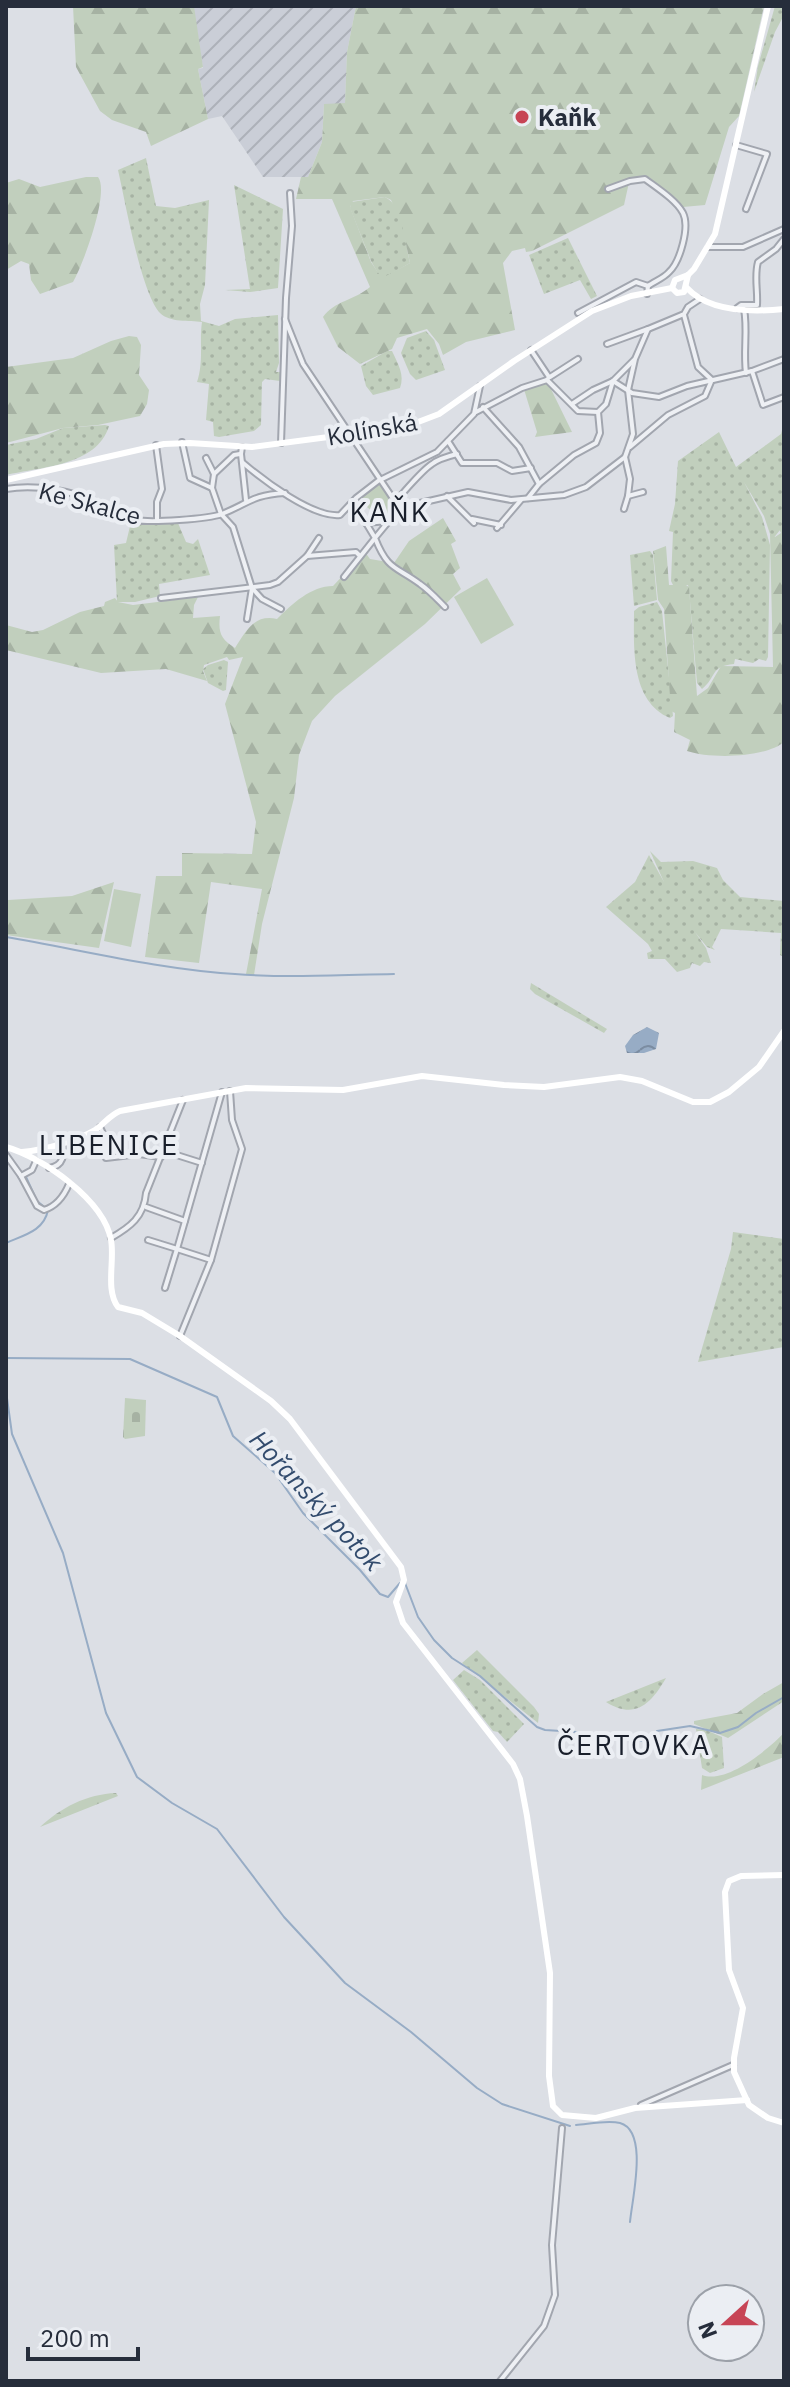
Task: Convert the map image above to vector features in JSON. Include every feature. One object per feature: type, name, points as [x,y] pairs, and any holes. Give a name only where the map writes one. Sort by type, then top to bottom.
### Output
[{"type":"street","points":[[685,284],[673,282],[672,288],[677,293],[685,284],[709,247],[720,218],[768,6]]},
{"type":"street","points":[[736,143],[770,155],[746,209]]},
{"type":"street","points":[[578,313],[636,282],[648,290],[669,273],[678,259],[685,219],[678,207],[645,179],[608,189]]},
{"type":"street","points":[[281,443],[292,226],[290,193]]},
{"type":"street","points":[[709,247],[743,247],[784,230]]},
{"type":"street","points":[[741,309],[741,305],[757,305],[755,277],[758,262],[784,239]]},
{"type":"street","points":[[669,273],[700,299],[741,309],[784,309]]},
{"type":"street","name":"Kolínská","points":[[6,480],[156,445],[182,442],[242,450],[405,427],[429,419],[592,311],[648,290],[672,288]]},
{"type":"street","points":[[607,344],[684,314],[700,299]]},
{"type":"street","points":[[741,309],[747,321],[744,346],[746,373]]},
{"type":"street","points":[[684,314],[698,367],[712,380]]},
{"type":"street","points":[[285,319],[303,364],[343,427],[396,503],[407,506],[468,492],[524,500],[564,495],[586,487],[625,457],[629,448],[633,434],[628,390],[635,359],[648,329]]},
{"type":"street","points":[[531,350],[548,379],[578,411],[598,412],[606,404],[613,381]]},
{"type":"street","points":[[242,462],[319,513],[338,515],[382,479],[426,460],[483,407],[548,379],[578,359]]},
{"type":"street","points":[[572,404],[613,381],[635,359]]},
{"type":"street","points":[[613,381],[641,396],[659,397],[784,359]]},
{"type":"street","points":[[752,371],[763,405],[784,397]]},
{"type":"street","points":[[629,448],[668,415],[705,396],[712,380]]},
{"type":"street","points":[[474,414],[480,386]]},
{"type":"street","points":[[483,407],[519,447],[531,468],[541,497]]},
{"type":"street","points":[[467,518],[499,526],[574,455],[596,443],[600,433],[598,412]]},
{"type":"street","points":[[633,434],[639,439]]},
{"type":"street","points":[[448,440],[462,463],[497,463],[512,471],[531,468]]},
{"type":"street","points":[[182,442],[190,478],[212,488]]},
{"type":"street","points":[[156,445],[162,489],[157,502],[157,520]]},
{"type":"street","points":[[242,450],[246,500]]},
{"type":"street","points":[[214,474],[242,450]]},
{"type":"street","points":[[344,577],[394,515],[399,495],[430,465],[457,454]]},
{"type":"street","points":[[624,509],[630,479],[625,457]]},
{"type":"street","points":[[206,458],[214,474],[212,488],[221,514],[233,527],[252,588],[262,599],[281,609]]},
{"type":"street","points":[[426,460],[430,465]]},
{"type":"street","name":"Ke Skalce","points":[[6,489],[30,487],[58,491],[103,505],[136,520],[221,514]]},
{"type":"street","points":[[628,496],[643,492]]},
{"type":"street","points":[[221,514],[246,500],[285,493]]},
{"type":"street","points":[[447,496],[474,523]]},
{"type":"street","points":[[350,505],[366,523],[395,570],[418,582],[445,607]]},
{"type":"street","points":[[366,523],[388,521]]},
{"type":"street","points":[[161,598],[252,588],[278,582],[307,556],[319,538]]},
{"type":"street","points":[[313,547],[321,554]]},
{"type":"street","points":[[307,556],[356,552],[360,556]]},
{"type":"street","points":[[247,619],[252,588]]},
{"type":"street","points":[[22,1152],[62,1142],[100,1127],[118,1112],[226,1091],[265,1088],[343,1090],[422,1076],[544,1087],[620,1077],[642,1081],[693,1102],[710,1102],[729,1092],[759,1067],[784,1031]]},
{"type":"street","points":[[165,1288],[226,1091]]},
{"type":"street","points":[[180,1336],[211,1260],[242,1149],[226,1091]]},
{"type":"street","points":[[111,1238],[135,1222],[145,1207],[146,1193],[183,1100]]},
{"type":"street","points":[[100,1127],[106,1140],[106,1158],[162,1154],[202,1163]]},
{"type":"street","points":[[47,1168],[54,1168],[63,1159],[62,1142]]},
{"type":"street","points":[[6,1147],[22,1152],[92,1201],[111,1238],[113,1299],[116,1306],[147,1315],[271,1401],[290,1419],[397,1560],[404,1582],[396,1602],[403,1623],[513,1764],[520,1779],[550,1973],[549,2076],[553,2106],[562,2115],[586,2118],[609,2116],[635,2108],[733,2065]]},
{"type":"street","points":[[6,1155],[37,1206],[44,1210],[64,1196],[69,1184]]},
{"type":"street","points":[[21,1176],[32,1170],[36,1161]]},
{"type":"street","points":[[145,1207],[185,1221]]},
{"type":"street","points":[[148,1240],[211,1260]]},
{"type":"street","points":[[784,1875],[737,1876],[726,1884],[729,1970],[743,2008],[733,2065],[747,2100],[756,2111],[784,2123]]},
{"type":"street","points":[[635,2108],[747,2100]]},
{"type":"street","points":[[500,2381],[544,2326],[553,2303],[556,2286],[552,2245],[562,2128]]},
{"type":"shaded area","points":[[193,6],[356,6],[347,52],[345,104],[324,104],[322,142],[308,177],[263,177],[222,116],[208,119],[198,69],[203,68]]},
{"type":"green space","points":[[73,6],[194,6],[203,67],[198,69],[208,119],[151,146],[146,132],[112,120],[100,111],[76,67]]},
{"type":"green space","points":[[356,6],[764,6],[739,116],[729,127],[705,205],[683,207],[649,177],[630,178],[624,205],[532,251],[526,252],[525,248],[512,251],[503,263],[515,330],[466,342],[443,355],[427,329],[397,338],[392,349],[360,364],[338,347],[323,317],[333,307],[370,287],[332,199],[296,199],[301,177],[308,177],[322,142],[324,104],[345,103],[347,52]],"holes":[[[385,197],[391,200],[402,225],[410,263],[381,277],[371,262],[350,207],[353,201]]]},
{"type":"green space","points":[[775,6],[784,6],[784,15],[754,92],[758,66]]},
{"type":"green space","points":[[146,158],[156,206],[175,208],[209,200],[201,321],[219,326],[235,319],[278,315],[279,363],[276,372],[280,372],[280,381],[265,379],[262,382],[261,425],[254,431],[214,436],[213,422],[206,420],[209,384],[197,382],[202,322],[164,316],[146,286],[118,170]]},
{"type":"green space","points":[[98,177],[101,197],[83,261],[73,282],[40,294],[31,280],[29,264],[21,261],[6,270],[6,183],[19,179],[40,187]]},
{"type":"green space","points":[[234,185],[283,209],[278,288],[250,292],[225,290],[250,289]]},
{"type":"green space","points":[[385,197],[397,209],[410,263],[384,278],[380,277],[371,261],[350,208],[351,202]]},
{"type":"green space","points":[[568,238],[597,296],[591,299],[580,280],[544,294],[529,255]]},
{"type":"green space","points":[[426,331],[434,340],[445,370],[416,380],[401,353],[407,338]]},
{"type":"green space","points":[[129,336],[137,337],[141,345],[139,375],[149,390],[147,404],[140,416],[98,425],[63,428],[6,443],[6,367],[73,358]]},
{"type":"green space","points":[[392,351],[400,370],[400,388],[373,395],[366,386],[361,366]]},
{"type":"green space","points":[[547,381],[572,432],[535,437],[537,432],[523,386]]},
{"type":"green space","points":[[784,422],[784,525],[772,540],[764,516],[744,482],[762,517],[770,545],[768,657],[766,661],[759,659],[753,663],[735,659],[734,664],[717,670],[702,689],[697,683],[688,585],[673,585],[671,581],[673,532],[669,531],[675,504],[678,461],[719,432],[736,467],[781,434]]},
{"type":"green space","points":[[109,426],[103,439],[80,457],[50,467],[6,475],[6,445],[36,439],[63,428]]},
{"type":"green space","points":[[382,483],[394,507],[393,515],[382,519],[357,499]]},
{"type":"green space","points":[[443,518],[456,541],[451,544],[460,568],[453,574],[461,589],[425,624],[335,696],[312,721],[299,755],[294,798],[262,924],[254,975],[246,974],[262,889],[211,882],[199,963],[145,957],[156,876],[182,876],[182,853],[252,854],[256,822],[225,704],[243,657],[229,660],[227,657],[204,665],[207,681],[166,669],[101,673],[6,650],[6,625],[32,632],[43,630],[80,612],[104,606],[105,602],[115,598],[118,602],[133,605],[198,597],[193,618],[220,616],[222,635],[235,648],[257,621],[277,619],[310,592],[333,586],[365,552],[370,559],[394,563],[409,541]]},
{"type":"green space","points":[[131,522],[178,523],[186,542],[193,544],[198,539],[210,575],[159,584],[160,596],[135,602],[117,602],[114,545],[126,543]]},
{"type":"green space","points":[[784,526],[784,742],[764,751],[737,756],[687,751],[690,740],[674,732],[675,713],[671,711],[664,609],[658,600],[653,551],[666,546],[669,585],[689,587],[697,696],[708,688],[721,666],[773,667],[770,533],[775,537]]},
{"type":"green space","points":[[650,551],[653,555],[657,600],[634,606],[630,555]]},
{"type":"green space","points":[[487,578],[514,625],[481,644],[454,597]]},
{"type":"green space","points":[[657,602],[662,611],[673,716],[670,718],[657,710],[648,699],[641,686],[635,656],[634,611]]},
{"type":"green space","points":[[224,660],[228,662],[226,690],[223,691],[208,683],[203,669]]},
{"type":"green space","points":[[650,851],[661,862],[693,861],[717,868],[723,880],[740,897],[784,901],[784,957],[780,955],[781,933],[721,929],[712,947],[715,950],[707,947],[695,932],[706,948],[711,963],[704,962],[700,966],[692,963],[690,968],[677,972],[665,959],[648,959],[647,953],[652,951],[648,944],[606,907],[635,882],[649,855],[664,882]]},
{"type":"green space","points":[[114,882],[99,948],[6,935],[8,900],[72,896]]},
{"type":"green space","points":[[114,889],[141,894],[131,947],[104,941]]},
{"type":"green space","points":[[531,983],[607,1029],[604,1033],[535,994],[530,989]]},
{"type":"green space","points":[[733,1232],[784,1239],[784,1347],[698,1362],[731,1249]]},
{"type":"green space","points":[[125,1398],[146,1400],[145,1436],[123,1437]]},
{"type":"green space","points":[[477,1650],[534,1707],[539,1714],[538,1723],[462,1663]]},
{"type":"green space","points":[[464,1670],[480,1680],[524,1724],[507,1742],[493,1731],[453,1680]]},
{"type":"green space","points":[[666,1678],[655,1695],[642,1706],[626,1710],[606,1702]]},
{"type":"green space","points":[[784,1682],[784,1701],[728,1738],[694,1724],[694,1721],[737,1713]]},
{"type":"green space","points":[[696,1729],[722,1737],[724,1768],[710,1773],[702,1768]]},
{"type":"green space","points":[[784,1733],[784,1757],[701,1790],[702,1775],[723,1775],[746,1764]]},
{"type":"green space","points":[[116,1793],[118,1796],[40,1827],[75,1803]]},
{"type":"water","points":[[647,1027],[659,1033],[656,1049],[627,1053],[625,1046],[633,1035]]},
{"type":"waterway","points":[[6,937],[206,972],[275,976],[394,974]]},
{"type":"waterway","name":"Hořanský potok","points":[[6,1243],[38,1228],[46,1217],[48,1210],[37,1201],[26,1177]]},
{"type":"waterway","name":"Hořanský potok","points":[[6,1358],[130,1359],[217,1397],[233,1436],[275,1473],[303,1513],[380,1594],[388,1597],[400,1583]]},
{"type":"waterway","points":[[6,1391],[12,1434],[63,1553],[106,1713],[137,1777],[172,1803],[217,1829],[284,1917],[345,1983],[411,2032],[477,2088],[502,2104],[570,2126]]},
{"type":"waterway","name":"Hořanský potok","points":[[405,1583],[418,1617],[434,1640],[537,1727],[642,1741]]},
{"type":"waterway","name":"Hořanský potok","points":[[657,1731],[690,1726],[720,1733],[738,1727],[784,1697]]},
{"type":"waterway","points":[[576,2125],[615,2122],[629,2129],[634,2139],[637,2167],[630,2222]]},
{"type":"place","name":"Kaňk","points":[[522,117]]},
{"type":"district","name":"KAŇK","points":[[390,511]]},
{"type":"district","name":"LIBENICE","points":[[109,1144]]},
{"type":"district","name":"ČERTOVKA","points":[[634,1744]]}]
